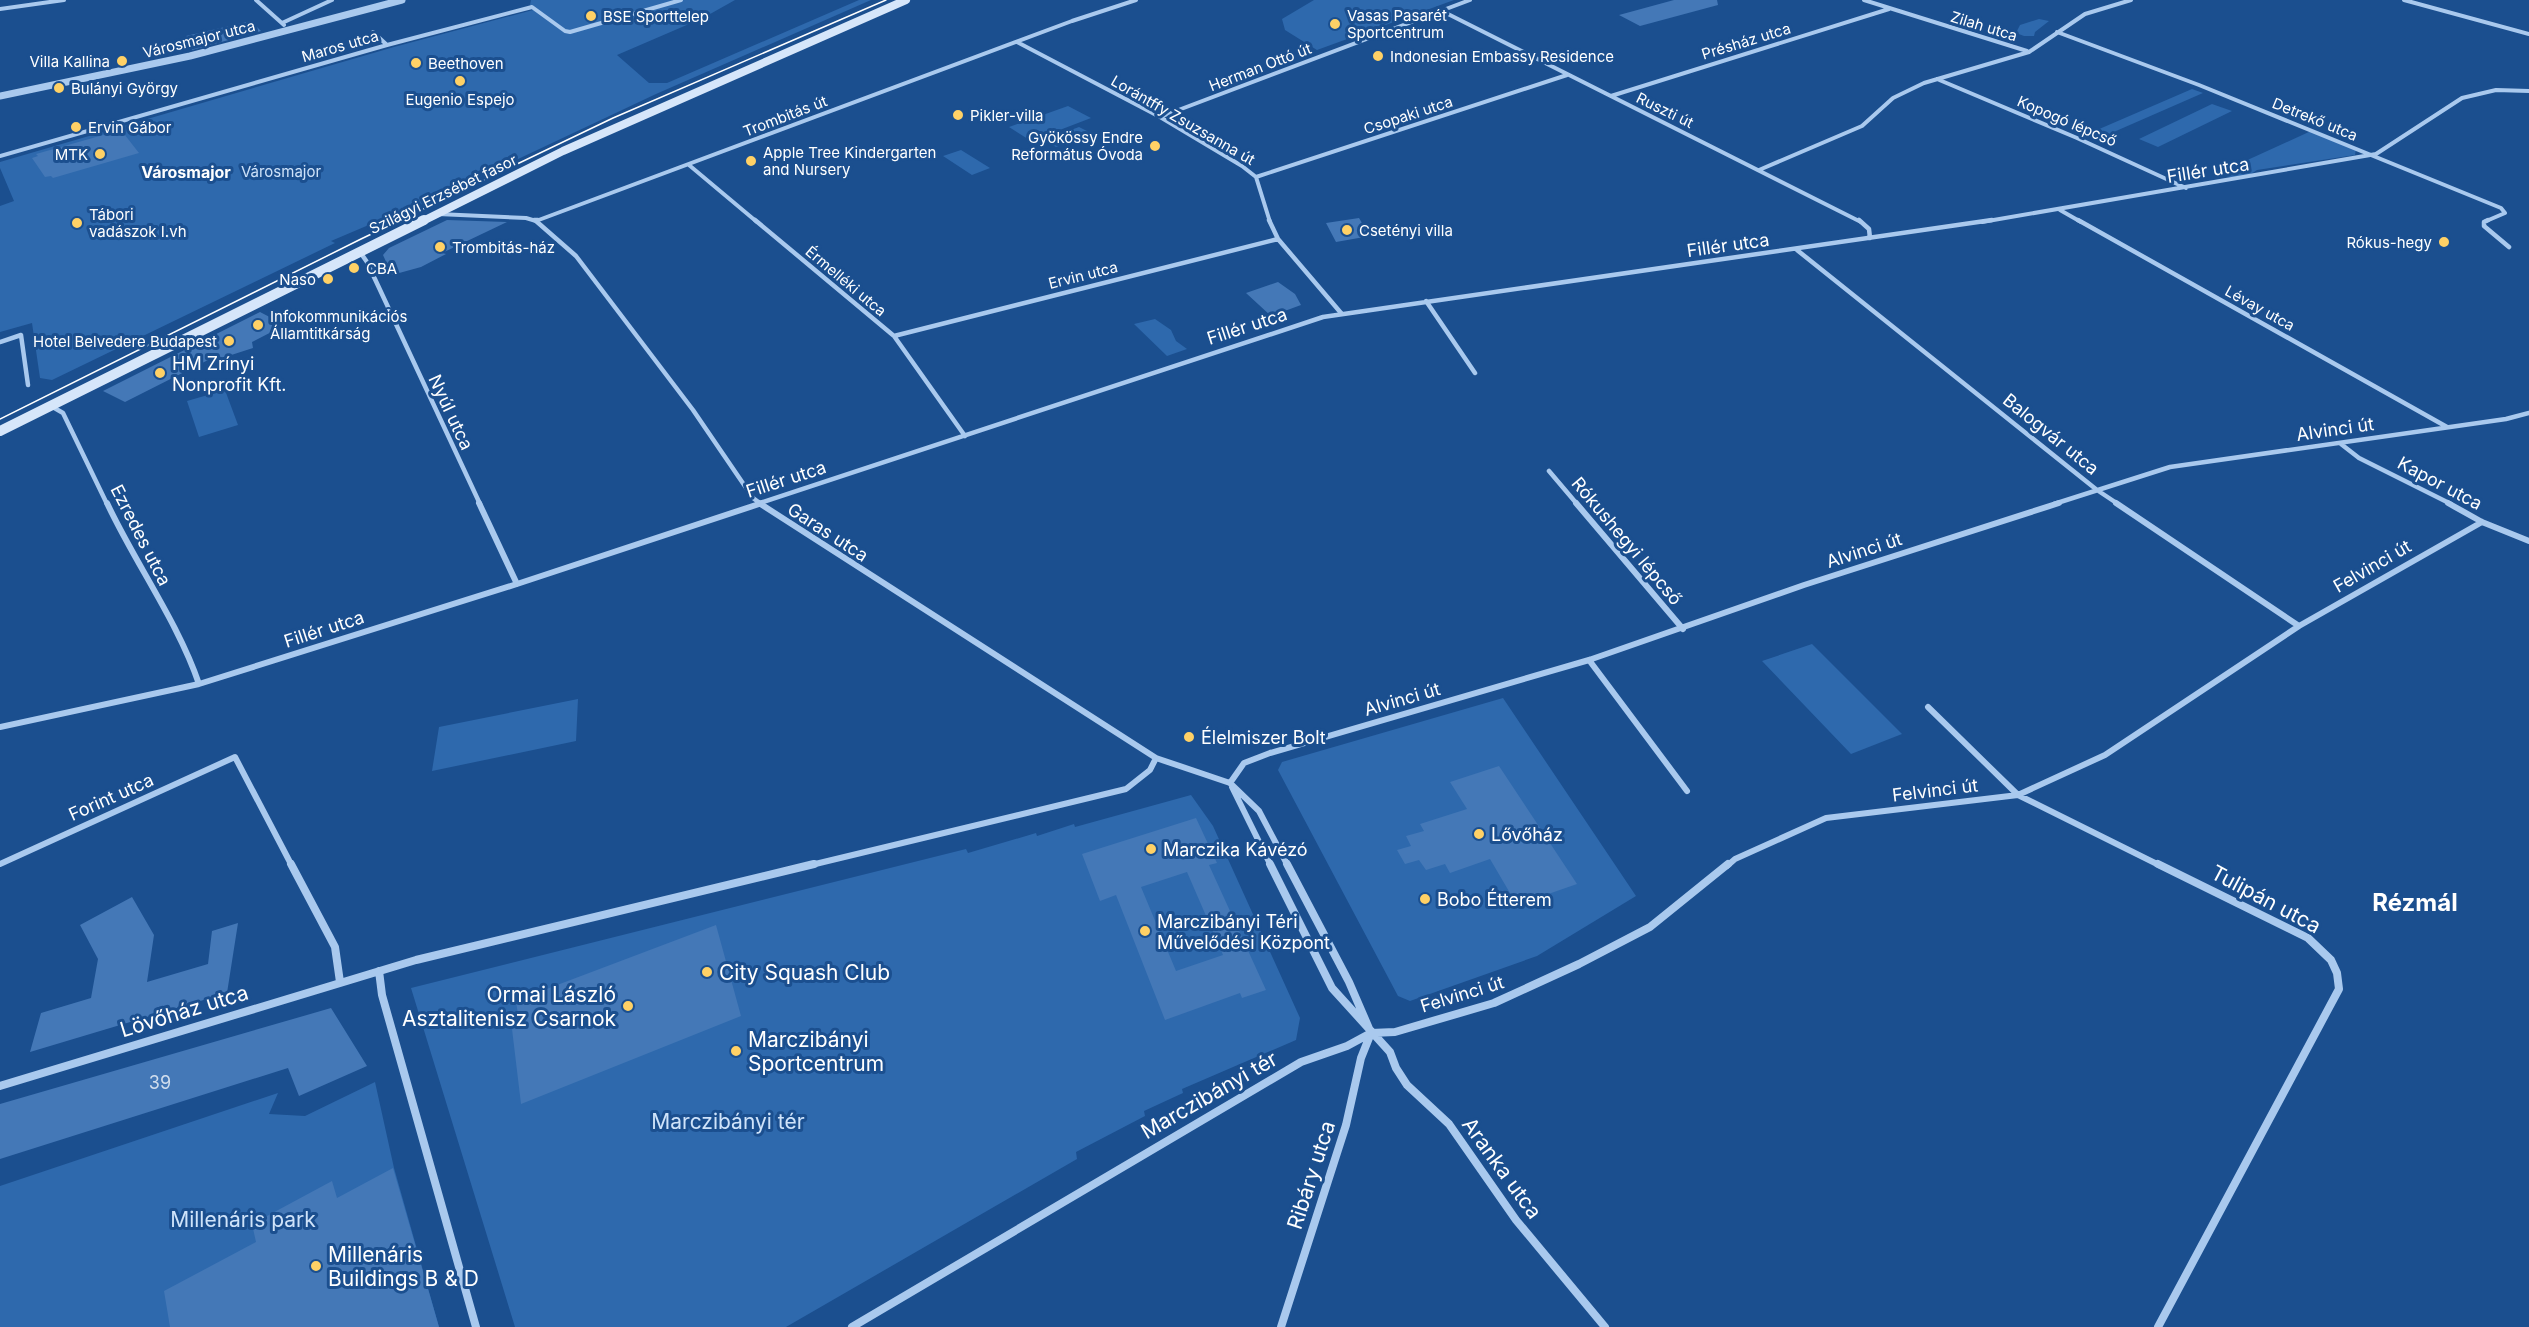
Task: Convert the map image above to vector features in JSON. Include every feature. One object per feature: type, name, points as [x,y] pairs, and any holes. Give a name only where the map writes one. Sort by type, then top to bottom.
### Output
[{"type":"main road","name":"Szilágyi Erzsébet fasor","points":[[0,431],[592,138],[906,0]]},
{"type":"street","points":[[0,9],[64,0]]},
{"type":"street","points":[[256,0],[289,30]]},
{"type":"street","points":[[282,23],[332,0]]},
{"type":"street","name":"Városmajor utca","points":[[0,96],[190,56],[402,0]]},
{"type":"street","name":"Maros utca","points":[[0,156],[387,45],[532,7],[565,31],[570,32],[681,0]]},
{"type":"street","name":"Trombitás út","points":[[437,214],[526,218],[536,221],[1136,0]]},
{"type":"street","name":"Herman Ottó út","points":[[1160,117],[1470,0]]},
{"type":"street","name":"Zilah utca","points":[[1864,0],[2029,52]]},
{"type":"street","points":[[1759,170],[1862,126],[1893,98],[1936,79],[2029,52],[2085,14],[2131,0]]},
{"type":"street","points":[[2404,0],[2529,34]]},
{"type":"street","name":"Présház utca","points":[[1610,96],[1889,9]]},
{"type":"street","name":"Ruszti út","points":[[1442,11],[1860,220],[1869,229],[1870,238]]},
{"type":"street","points":[[373,32],[387,45]]},
{"type":"street","name":"Detrekő utca","points":[[2057,32],[2199,85],[2501,208],[2505,213],[2484,222],[2484,226],[2509,247]]},
{"type":"street","name":"Lorántffy Zsuzsanna út","points":[[1017,42],[1160,117],[1242,166],[1256,177],[1268,218],[1278,239],[1341,313]]},
{"type":"street","name":"Csopaki utca","points":[[1256,177],[1567,75]]},
{"type":"street","name":"Kopogó lépcső","points":[[1936,79],[2078,138],[2187,188]]},
{"type":"street","name":"Fillér utca","points":[[0,727],[199,684],[517,584],[1323,317],[2060,210],[2373,156],[2462,98],[2488,91],[2529,91]]},
{"type":"street","name":"Érmelléki utca","points":[[689,165],[894,336],[965,436]]},
{"type":"street","name":"Lévay utca","points":[[2060,210],[2448,428]]},
{"type":"street","name":"Garas utca","points":[[536,221],[576,256],[693,410],[753,498],[793,528],[1156,758]]},
{"type":"street","name":"Ervin utca","points":[[894,336],[1278,239]]},
{"type":"street","name":"Balogvár utca","points":[[1797,250],[2097,490],[2299,626]]},
{"type":"street","name":"Nyúl utca","points":[[360,252],[372,273],[517,584]]},
{"type":"street","points":[[1426,301],[1475,373]]},
{"type":"street","points":[[0,342],[21,335],[28,385]]},
{"type":"street","name":"Ezredes utca","points":[[50,405],[63,413],[126,543],[190,657],[199,684]]},
{"type":"street","name":"Alvinci út","points":[[1230,783],[1244,763],[1270,753],[1590,660],[1804,585],[2170,467],[2506,420],[2529,413]]},
{"type":"street","name":"Kapor utca","points":[[2341,444],[2359,458],[2482,522],[2529,541]]},
{"type":"street","name":"Rókushegyi lépcső","points":[[1549,471],[1683,629]]},
{"type":"street","name":"Felvinci út","points":[[1371,1033],[1395,1032],[1494,1003],[1579,964],[1650,927],[1735,860],[1826,818],[2018,795],[2105,755],[2299,626],[2482,522]]},
{"type":"street","points":[[1590,660],[1687,791]]},
{"type":"street","name":"Tulipán utca","points":[[1928,707],[2018,795],[2308,938],[2326,952],[2339,972],[2339,989],[2158,1327]]},
{"type":"street","name":"Forint utca","points":[[0,864],[235,757],[335,947],[340,982]]},
{"type":"street","points":[[476,1327],[414,1100],[382,995],[379,971],[531,932],[1126,789],[1150,770],[1156,758],[1230,783],[1259,811],[1349,981],[1371,1033]]},
{"type":"street","points":[[1230,783],[1332,988],[1371,1033]]},
{"type":"street","name":"Lövőház utca","points":[[0,1086],[379,971]]},
{"type":"street","name":"Marczibányi tér","points":[[852,1327],[1301,1062],[1347,1046],[1371,1033]]},
{"type":"street","name":"Ribáry utca","points":[[1281,1327],[1346,1125],[1361,1058],[1371,1033]]},
{"type":"street","name":"Aranka utca","points":[[1371,1033],[1390,1052],[1396,1068],[1407,1085],[1449,1124],[1516,1220],[1605,1327]]},
{"type":"green space","name":"Városmajor","points":[[531,0],[735,0],[703,18],[617,55],[649,83],[667,83],[859,0],[871,0],[656,94],[401,214],[397,213],[331,241],[335,243],[52,380],[40,378],[32,323],[0,332],[0,206],[14,201],[0,168],[0,162],[394,47],[533,10],[530,5]]},
{"type":"green space","name":"Vasas Pasarét Sportcentrum","points":[[1314,0],[1454,0],[1317,50],[1285,30],[1282,19]]},
{"type":"green space","points":[[2039,19],[2049,21],[2035,32],[2034,36],[2016,33],[2020,25]]},
{"type":"green space","points":[[2192,89],[2203,93],[2100,138],[2090,133]]},
{"type":"green space","points":[[2212,104],[2232,111],[2158,147],[2139,139]]},
{"type":"green space","points":[[1068,106],[1091,118],[1031,141],[1009,127]]},
{"type":"green space","points":[[1079,127],[1091,133],[1056,147],[1044,140]]},
{"type":"green space","points":[[2311,131],[2356,149],[2355,155],[2257,170],[2238,178],[2219,173]]},
{"type":"green space","points":[[961,150],[990,168],[972,175],[943,156]]},
{"type":"green space","points":[[1155,319],[1171,330],[1176,341],[1187,349],[1167,356],[1134,324]]},
{"type":"green space","points":[[225,390],[238,425],[199,437],[187,401]]},
{"type":"green space","points":[[1812,644],[1902,734],[1851,754],[1762,661]]},
{"type":"green space","points":[[1503,698],[1636,896],[1537,956],[1410,1001],[1398,996],[1278,770],[1282,762]]},
{"type":"green space","points":[[578,699],[576,741],[432,771],[439,727]]},
{"type":"green space","name":"Marczibányi Sportcentrum","points":[[1191,795],[1213,826],[1300,1018],[1296,1040],[1182,1089],[1183,1093],[1144,1111],[1145,1116],[1076,1152],[1077,1159],[786,1327],[515,1327],[411,988],[966,849],[968,853],[1036,833],[1037,836],[1074,824],[1075,827]]},
{"type":"green space","name":"Millenáris park","points":[[375,1082],[394,1168],[439,1327],[0,1327],[0,1186],[278,1093],[269,1114],[305,1116]]},
{"type":"building","points":[[1674,0],[1717,0],[1718,5],[1640,26],[1619,15]]},
{"type":"building","points":[[251,21],[261,31],[192,50],[186,36]]},
{"type":"building","points":[[121,130],[139,153],[53,178],[45,177],[32,158],[38,156],[36,154]]},
{"type":"building","name":"Csetényi villa","points":[[1359,218],[1370,236],[1336,242],[1326,223]]},
{"type":"building","name":"Trombitás-ház","points":[[447,220],[507,222],[442,253],[446,254],[421,267],[392,275],[383,255],[389,248]]},
{"type":"building","points":[[1278,282],[1295,294],[1301,305],[1271,316],[1246,293]]},
{"type":"building","points":[[260,312],[285,325],[252,342],[253,348],[222,358],[218,355],[125,402],[103,391]]},
{"type":"building","name":"Lővőház","points":[[1499,766],[1577,884],[1517,905],[1490,859],[1450,873],[1445,864],[1426,870],[1419,860],[1405,864],[1397,850],[1411,846],[1406,836],[1424,831],[1420,824],[1467,809],[1450,782]]},
{"type":"building","name":"Marczibányi Téri Művelődési Központ","points":[[1196,818],[1217,863],[1209,865],[1266,990],[1242,998],[1240,993],[1165,1020],[1116,895],[1100,901],[1082,854]],"holes":[[[1187,872],[1223,955],[1176,971],[1141,887]]]},
{"type":"building","points":[[132,897],[154,935],[147,982],[208,964],[212,931],[238,923],[227,993],[30,1052],[41,1013],[91,998],[98,959],[80,925]]},
{"type":"building","name":"Ormai László Asztalitenisz Csarnok","points":[[716,925],[741,1016],[521,1104],[512,1029],[520,1026],[515,996],[535,989],[536,993]]},
{"type":"building","points":[[331,1008],[367,1066],[299,1096],[288,1068],[0,1159],[0,1104]]},
{"type":"building","name":"Millenáris Buildings B & D","points":[[393,1168],[439,1327],[170,1327],[164,1291],[256,1242],[252,1224],[332,1181],[337,1198]]},
{"type":"tram line","points":[[0,419],[361,239],[613,118],[886,0]]},
{"type":"place","name":"BSE Sporttelep","points":[[591,16]]},
{"type":"place","name":"Vasas Pasarét Sportcentrum","points":[[1335,24]]},
{"type":"place","name":"Indonesian Embassy Residence","points":[[1378,56]]},
{"type":"place","name":"Villa Kallina","points":[[122,61]]},
{"type":"place","name":"Beethoven","points":[[416,63]]},
{"type":"place","name":"Eugenio Espejo","points":[[460,81]]},
{"type":"place","name":"Bulányi György","points":[[59,88]]},
{"type":"place","name":"Pikler-villa","points":[[958,115]]},
{"type":"place","name":"Ervin Gábor","points":[[76,127]]},
{"type":"place","name":"Gyökössy Endre Református Óvoda","points":[[1155,146]]},
{"type":"place","name":"MTK","points":[[100,154]]},
{"type":"place","name":"Apple Tree Kindergarten and Nursery","points":[[751,161]]},
{"type":"place","name":"Tábori vadászok I.vh","points":[[77,223]]},
{"type":"place","name":"Csetényi villa","points":[[1347,230]]},
{"type":"place","name":"Rókus-hegy","points":[[2444,242]]},
{"type":"place","name":"Trombitás-ház","points":[[440,247]]},
{"type":"place","name":"CBA","points":[[354,268]]},
{"type":"place","name":"Naso","points":[[328,279]]},
{"type":"place","name":"Infokommunikációs Államtitkárság","points":[[258,325]]},
{"type":"place","name":"Hotel Belvedere Budapest","points":[[229,341]]},
{"type":"place","name":"HM Zrínyi Nonprofit Kft.","points":[[160,373]]},
{"type":"place","name":"Élelmiszer Bolt","points":[[1189,737]]},
{"type":"place","name":"Lővőház","points":[[1479,834]]},
{"type":"place","name":"Marczika Kávézó","points":[[1151,849]]},
{"type":"place","name":"Bobo Étterem","points":[[1425,899]]},
{"type":"place","name":"Marczibányi Téri Művelődési Központ","points":[[1145,931]]},
{"type":"place","name":"City Squash Club","points":[[707,972]]},
{"type":"place","name":"Ormai László Asztalitenisz Csarnok","points":[[628,1006]]},
{"type":"place","name":"Marczibányi Sportcentrum","points":[[736,1051]]},
{"type":"place","name":"Millenáris Buildings B & D","points":[[316,1266]]},
{"type":"district","name":"Városmajor","points":[[186,172]]},
{"type":"district","name":"Rézmál","points":[[2415,902]]}]
